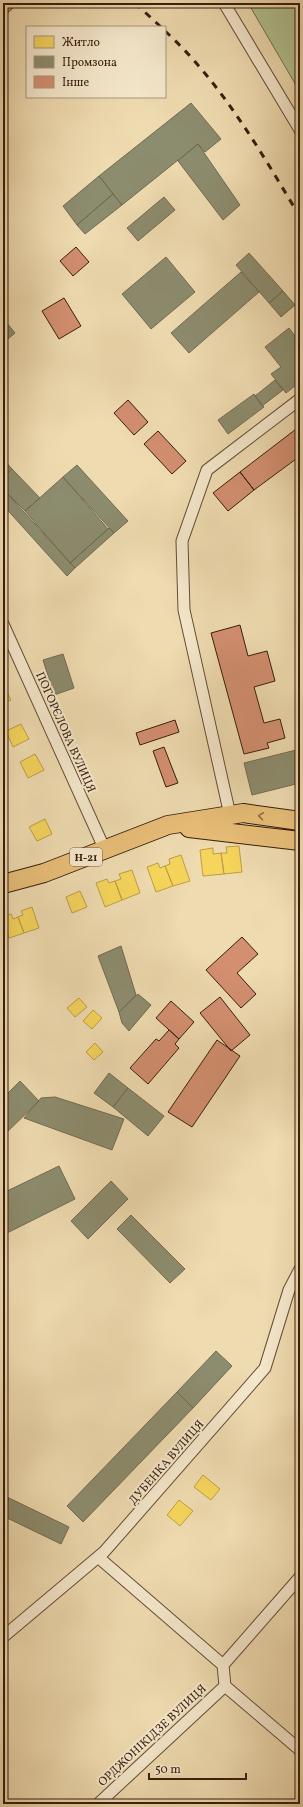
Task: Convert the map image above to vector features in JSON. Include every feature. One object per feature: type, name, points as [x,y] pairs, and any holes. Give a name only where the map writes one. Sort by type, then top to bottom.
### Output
[{"type":"main road","name":"Н-21","points":[[3,884],[44,873],[168,825],[243,813],[300,821]]},
{"type":"main road","points":[[168,825],[300,841]]},
{"type":"street","points":[[224,3],[300,130]]},
{"type":"street","points":[[230,815],[184,610],[182,541],[207,470],[300,399]]},
{"type":"street","name":"ПОГОРЄЛОВА ВУЛИЦЯ","points":[[3,624],[105,850]]},
{"type":"street","name":"ДУБЕНКА ВУЛИЦЯ","points":[[3,1637],[104,1552],[265,1368],[289,1290],[300,1269]]},
{"type":"street","points":[[98,1557],[223,1665]]},
{"type":"street","points":[[300,1577],[223,1665],[224,1686],[300,1750]]},
{"type":"street","name":"ОРДЖОНІКІДЗЕ ВУЛИЦЯ","points":[[98,1804],[224,1686]]},
{"type":"green space","points":[[248,3],[300,3],[300,92]]},
{"type":"building: Житло","points":[[3,684],[11,700],[3,703]]},
{"type":"building: Житло","points":[[21,724],[29,739],[13,747],[6,731]]},
{"type":"building: Житло","points":[[35,754],[44,770],[28,778],[20,762]]},
{"type":"building: Житло","points":[[45,819],[52,834],[37,841],[29,827]]},
{"type":"building: Житло","points":[[3,846],[8,851],[3,855]]},
{"type":"building: Житло","points":[[239,846],[242,872],[224,874],[221,853],[227,853],[226,847]]},
{"type":"building: Житло","points":[[213,848],[213,854],[221,853],[224,874],[203,876],[200,850]]},
{"type":"building: Житло","points":[[181,855],[190,881],[173,886],[165,866],[170,864],[169,859]]},
{"type":"building: Житло","points":[[158,863],[160,868],[165,866],[173,886],[156,892],[147,867]]},
{"type":"building: Житло","points":[[132,870],[140,893],[122,900],[115,881],[121,879],[119,874]]},
{"type":"building: Житло","points":[[107,879],[109,883],[115,881],[122,900],[105,907],[96,883]]},
{"type":"building: Житло","points":[[80,891],[87,907],[72,913],[66,897]]},
{"type":"building: Житло","points":[[32,907],[39,928],[24,933],[18,917],[23,915],[21,911]]},
{"type":"building: Житло","points":[[11,914],[13,919],[18,917],[24,933],[9,938],[3,917]]},
{"type":"building: Житло","points":[[79,998],[87,1007],[75,1017],[67,1008]]},
{"type":"building: Житло","points":[[93,1010],[102,1018],[92,1029],[83,1021]]},
{"type":"building: Житло","points":[[95,1043],[103,1052],[94,1060],[86,1052]]},
{"type":"building: Житло","points":[[203,1475],[220,1489],[211,1500],[194,1487]]},
{"type":"building: Житло","points":[[179,1500],[193,1511],[180,1526],[167,1515]]},
{"type":"building: Промзона","points":[[191,103],[221,139],[205,152],[198,144],[122,205],[99,176]]},
{"type":"building: Промзона","points":[[198,144],[240,205],[223,220],[178,161]]},
{"type":"building: Промзона","points":[[99,176],[113,194],[77,225],[63,206]]},
{"type":"building: Промзона","points":[[113,194],[122,205],[85,234],[77,225]]},
{"type":"building: Промзона","points":[[164,197],[175,210],[138,241],[127,228]]},
{"type":"building: Промзона","points":[[249,253],[283,291],[269,303],[236,265]]},
{"type":"building: Промзона","points":[[166,257],[195,292],[151,329],[122,294]]},
{"type":"building: Промзона","points":[[241,272],[259,292],[189,353],[171,333]]},
{"type":"building: Промзона","points":[[283,291],[295,305],[281,317],[269,303]]},
{"type":"building: Промзона","points":[[6,322],[15,333],[3,343],[3,324]]},
{"type":"building: Промзона","points":[[289,328],[300,343],[300,382],[286,393],[271,374],[281,367],[265,347]]},
{"type":"building: Промзона","points":[[275,380],[283,390],[262,406],[255,396]]},
{"type":"building: Промзона","points":[[254,394],[264,407],[228,434],[218,420]]},
{"type":"building: Промзона","points":[[3,459],[12,469],[4,477],[3,477]]},
{"type":"building: Промзона","points":[[77,465],[128,521],[114,533],[63,477]]},
{"type":"building: Промзона","points":[[12,469],[40,498],[25,511],[3,489],[3,478]]},
{"type":"building: Промзона","points":[[63,477],[108,529],[70,563],[25,511]]},
{"type":"building: Промзона","points":[[3,489],[75,568],[67,576],[3,505]]},
{"type":"building: Промзона","points":[[109,528],[114,533],[75,568],[70,563]]},
{"type":"building: Промзона","points":[[63,654],[74,688],[54,695],[43,660]]},
{"type":"building: Промзона","points":[[300,749],[300,783],[252,795],[244,763]]},
{"type":"building: Промзона","points":[[121,946],[136,995],[119,1012],[98,956]]},
{"type":"building: Промзона","points":[[138,994],[151,1005],[129,1031],[122,1023],[119,1012]]},
{"type":"building: Промзона","points":[[109,1073],[128,1088],[113,1107],[94,1093]]},
{"type":"building: Промзона","points":[[20,1081],[39,1101],[3,1136],[3,1098]]},
{"type":"building: Промзона","points":[[128,1088],[164,1116],[148,1136],[113,1107]]},
{"type":"building: Промзона","points":[[55,1097],[124,1119],[112,1150],[24,1118],[41,1098]]},
{"type":"building: Промзона","points":[[59,1166],[75,1199],[3,1235],[3,1193]]},
{"type":"building: Промзона","points":[[111,1181],[128,1199],[88,1239],[71,1221]]},
{"type":"building: Промзона","points":[[131,1215],[185,1269],[170,1283],[117,1229]]},
{"type":"building: Промзона","points":[[216,1351],[232,1366],[193,1408],[177,1392]]},
{"type":"building: Промзона","points":[[177,1392],[193,1408],[83,1522],[67,1506]]},
{"type":"building: Промзона","points":[[3,1495],[9,1498],[3,1512]]},
{"type":"building: Промзона","points":[[9,1498],[69,1527],[61,1544],[3,1516],[3,1512]]},
{"type":"building: Інше","points":[[3,3],[16,3],[17,4],[3,17]]},
{"type":"building: Інше","points":[[76,247],[89,262],[73,276],[60,261]]},
{"type":"building: Інше","points":[[64,298],[81,326],[59,339],[42,311]]},
{"type":"building: Інше","points":[[128,400],[148,422],[134,435],[114,413]]},
{"type":"building: Інше","points":[[300,426],[300,456],[254,490],[240,472]]},
{"type":"building: Інше","points":[[158,431],[186,461],[172,474],[144,444]]},
{"type":"building: Інше","points":[[240,472],[254,490],[228,511],[213,493]]},
{"type":"building: Інше","points":[[240,625],[248,656],[267,651],[275,681],[254,687],[264,723],[280,719],[285,738],[267,743],[269,748],[244,754],[211,633]]},
{"type":"building: Інше","points":[[175,720],[179,732],[140,745],[136,733]]},
{"type":"building: Інше","points":[[164,747],[178,783],[166,787],[153,751]]},
{"type":"building: Інше","points":[[242,937],[258,954],[237,973],[256,994],[241,1008],[206,970]]},
{"type":"building: Інше","points":[[220,997],[250,1035],[231,1051],[200,1013]]},
{"type":"building: Інше","points":[[171,1001],[194,1022],[179,1039],[156,1018]]},
{"type":"building: Інше","points":[[169,1030],[179,1039],[175,1044],[179,1048],[148,1084],[130,1068],[156,1039],[159,1041]]},
{"type":"building: Інше","points":[[217,1040],[240,1056],[192,1127],[168,1112]]},
{"type":"railway","points":[[135,3],[160,26]]},
{"type":"railway","points":[[166,32],[204,72],[222,95],[255,143],[300,217]]}]
